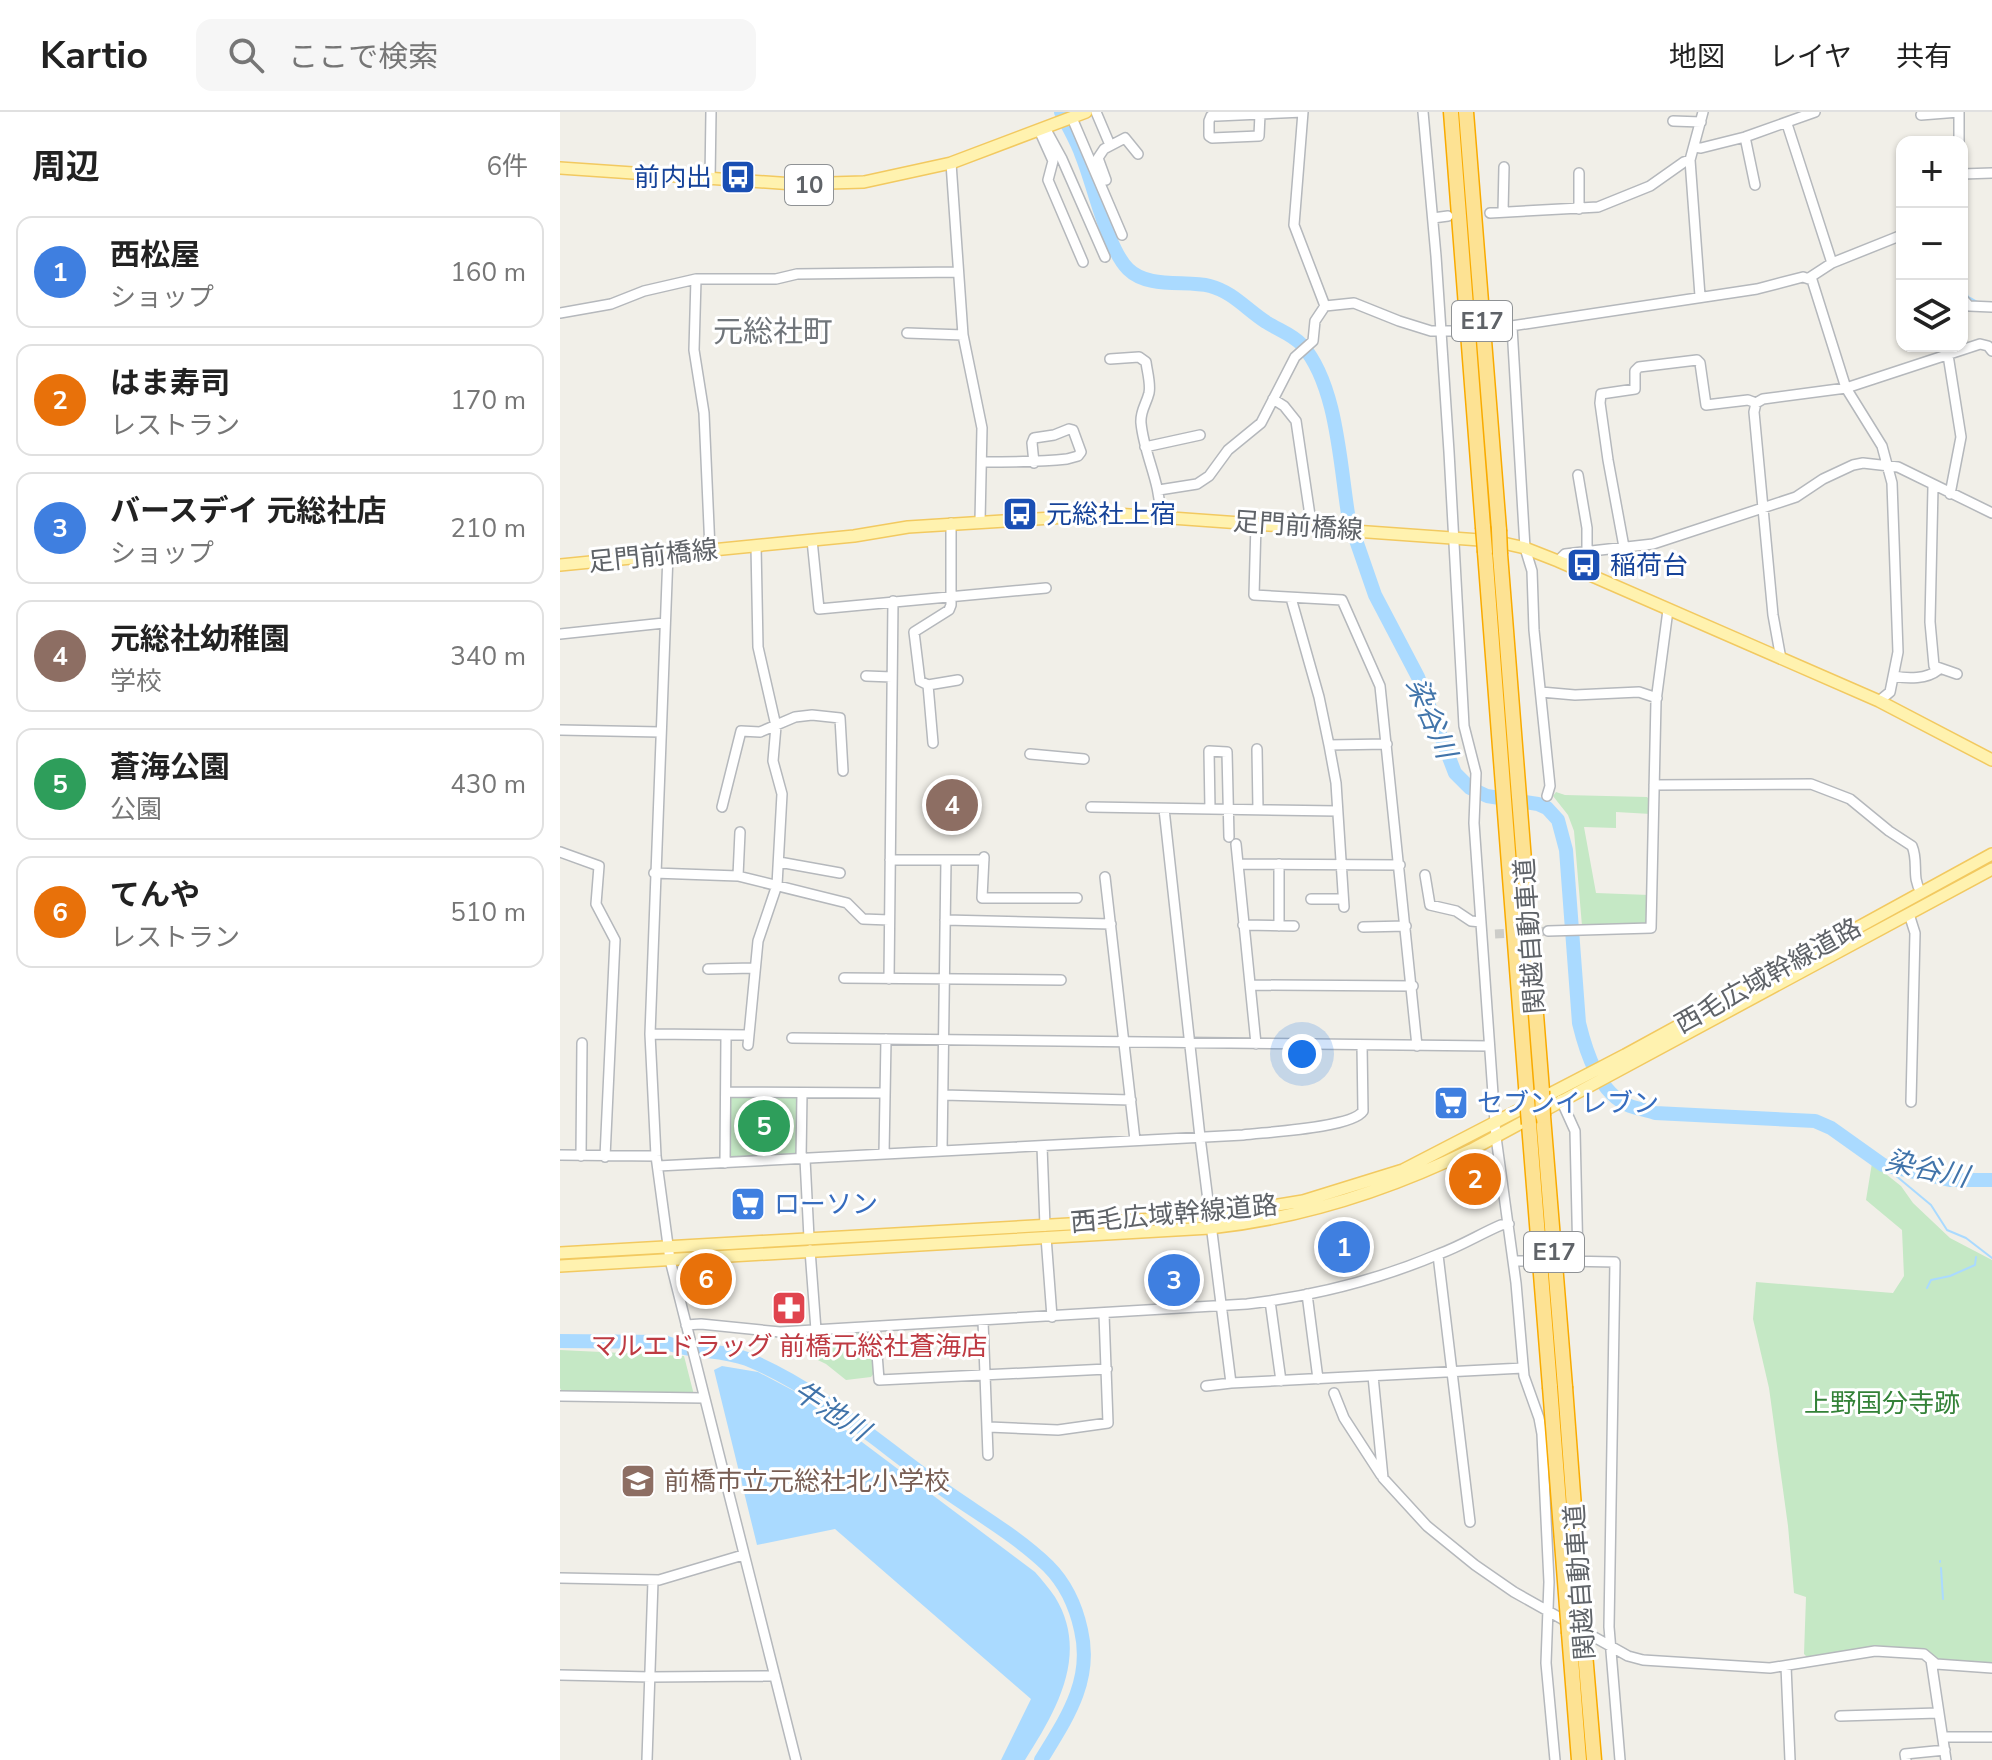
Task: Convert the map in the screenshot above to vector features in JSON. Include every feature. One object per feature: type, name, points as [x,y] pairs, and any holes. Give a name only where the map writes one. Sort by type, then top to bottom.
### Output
[{"type":"highway","name":"関越自動車道","points":[[1451,112],[1483,527],[1492,553],[1518,786],[1542,1091],[1569,1633],[1579,1760]]},
{"type":"highway","name":"関越自動車道","points":[[1466,112],[1499,530],[1492,553],[1504,809],[1529,1124],[1594,1760]]},
{"type":"main road","name":"10","points":[[560,168],[710,180],[836,184],[888,178],[951,163],[1086,112]]},
{"type":"main road","name":"足門前橋線","points":[[560,565],[951,523],[1106,514],[1160,515],[1312,529],[1454,537],[1525,548],[1558,561],[1879,701],[1992,760]]},
{"type":"main road","name":"西毛広域幹線道路","points":[[1210,1222],[1303,1201],[1369,1182],[1417,1163],[1587,1081],[1992,854]]},
{"type":"main road","name":"西毛広域幹線道路","points":[[1609,1069],[1991,871]]},
{"type":"main road","name":"西毛広域幹線道路","points":[[560,1253],[668,1246],[809,1244],[1279,1219],[1332,1206],[1407,1180],[1496,1137],[1561,1100],[1587,1081]]},
{"type":"main road","name":"西毛広域幹線道路","points":[[560,1266],[670,1260],[809,1244]]},
{"type":"street","points":[[710,180],[711,112]]},
{"type":"street","points":[[1096,112],[1110,145]]},
{"type":"street","points":[[1260,114],[1260,135],[1209,136],[1211,116],[1303,112],[1294,225],[1325,306]]},
{"type":"street","points":[[1423,112],[1433,218],[1464,726],[1476,778],[1474,803],[1481,935],[1496,1137],[1509,1224],[1523,1368],[1542,1434],[1549,1613],[1546,1663],[1555,1760]]},
{"type":"street","points":[[1694,147],[1745,137],[1815,112]]},
{"type":"street","points":[[1921,115],[1959,112],[1959,136]]},
{"type":"street","points":[[1673,121],[1702,117],[1690,160],[1700,296]]},
{"type":"street","points":[[1070,119],[1122,235]]},
{"type":"street","points":[[1787,124],[1832,263]]},
{"type":"street","points":[[1044,128],[1062,159],[1105,257]]},
{"type":"street","points":[[1044,128],[1053,161],[1048,180],[1083,262]]},
{"type":"street","points":[[1745,137],[1755,185]]},
{"type":"street","points":[[1106,180],[1098,158],[1110,145],[1125,138],[1138,154]]},
{"type":"street","points":[[1490,213],[1598,207],[1650,186],[1690,160]]},
{"type":"street","points":[[951,163],[963,335],[981,421],[983,462],[980,521]]},
{"type":"street","points":[[1503,212],[1504,167]]},
{"type":"street","points":[[1579,173],[1579,209]]},
{"type":"street","points":[[1968,174],[1992,173]]},
{"type":"street","points":[[1433,218],[1448,216]]},
{"type":"street","points":[[1498,328],[1757,289],[1809,278],[1832,263],[1896,237]]},
{"type":"street","points":[[560,313],[611,304],[644,291],[696,279],[957,272]]},
{"type":"street","points":[[1809,278],[1815,283],[1846,388],[1882,446],[1893,493],[1898,633],[1890,692],[1879,701]]},
{"type":"street","points":[[696,279],[694,350],[704,413],[710,550]]},
{"type":"street","points":[[1325,306],[1354,303],[1399,321],[1440,332],[1455,331]]},
{"type":"street","points":[[1968,305],[1992,307]]},
{"type":"street","points":[[1159,490],[1197,484],[1209,476],[1228,450],[1261,423],[1295,357],[1311,345],[1315,321],[1325,306]]},
{"type":"street","points":[[1512,327],[1525,548],[1532,571],[1534,630],[1550,786],[1547,796]]},
{"type":"street","points":[[907,333],[963,335]]},
{"type":"street","points":[[1781,659],[1773,615],[1754,412],[1756,403],[1763,399],[1846,388],[1984,344],[1992,351]]},
{"type":"street","points":[[1948,355],[1961,437],[1950,494]]},
{"type":"street","points":[[1110,359],[1139,357],[1146,362],[1149,392],[1140,414],[1145,447],[1159,490],[1160,515]]},
{"type":"street","points":[[1624,547],[1608,460],[1601,394],[1635,389],[1635,371],[1639,367],[1697,360],[1706,405],[1748,400],[1756,403]]},
{"type":"street","points":[[1273,399],[1284,406],[1296,421],[1312,529]]},
{"type":"street","points":[[983,462],[1034,463],[1071,459],[1080,454],[1073,430],[1034,438],[1034,463]]},
{"type":"street","points":[[1145,447],[1200,435]]},
{"type":"street","points":[[1558,561],[1565,554],[1653,544],[1796,497],[1823,479],[1863,463],[1898,467],[1933,487],[1992,513]]},
{"type":"street","points":[[1578,475],[1587,528],[1587,551]]},
{"type":"street","points":[[1933,487],[1930,622],[1934,666],[1938,670],[1957,674]]},
{"type":"street","points":[[951,523],[949,610],[914,632],[920,681],[928,685],[958,680]]},
{"type":"street","points":[[1256,524],[1254,595],[1342,600],[1380,686],[1417,1046]]},
{"type":"street","points":[[812,540],[819,609],[1046,588]]},
{"type":"street","points":[[650,1034],[726,1036],[748,1040],[754,968],[762,927],[777,885],[782,794],[773,761],[776,726],[758,647],[756,546]]},
{"type":"street","points":[[668,554],[650,1034],[657,1161],[670,1260],[796,1760]]},
{"type":"street","points":[[1291,598],[1329,745],[1343,903],[1311,899]]},
{"type":"street","points":[[889,979],[893,601]]},
{"type":"street","points":[[1548,931],[1651,928],[1657,698],[1668,610]]},
{"type":"street","points":[[560,634],[664,623]]},
{"type":"street","points":[[1894,676],[1918,677],[1931,675],[1938,670]]},
{"type":"street","points":[[866,676],[892,677]]},
{"type":"street","points":[[928,685],[933,743]]},
{"type":"street","points":[[1541,692],[1575,695],[1639,692],[1657,698]]},
{"type":"street","points":[[722,807],[741,731],[760,732],[803,716],[840,718],[843,771]]},
{"type":"street","points":[[560,730],[660,732]]},
{"type":"street","points":[[1329,745],[1387,744]]},
{"type":"street","points":[[1257,749],[1258,809]]},
{"type":"street","points":[[1210,809],[1209,751],[1227,752],[1229,809],[1238,864],[1256,1044]]},
{"type":"street","points":[[1030,754],[1084,759]]},
{"type":"street","points":[[1654,785],[1803,783],[1840,793],[1912,846],[1915,855],[1914,883],[1921,892]]},
{"type":"street","points":[[1091,807],[1337,811]]},
{"type":"street","points":[[1164,809],[1231,1383]]},
{"type":"street","points":[[738,876],[740,832]]},
{"type":"street","points":[[560,852],[599,866],[596,904],[615,940],[605,1157]]},
{"type":"street","points":[[890,860],[984,859],[982,898],[1077,898]]},
{"type":"street","points":[[942,1151],[946,860]]},
{"type":"street","points":[[779,862],[840,873]]},
{"type":"street","points":[[1238,864],[1400,865]]},
{"type":"street","points":[[1279,864],[1279,926]]},
{"type":"street","points":[[654,873],[738,876],[847,903],[863,919],[889,920]]},
{"type":"street","points":[[1425,875],[1430,905],[1456,911],[1471,921],[1481,922]]},
{"type":"street","points":[[1105,877],[1135,1140]]},
{"type":"street","points":[[1909,914],[1915,933],[1911,1102]]},
{"type":"street","points":[[945,920],[1111,924]]},
{"type":"street","points":[[1243,925],[1294,926]]},
{"type":"street","points":[[1363,927],[1406,926]]},
{"type":"street","points":[[1481,935],[1495,934]]},
{"type":"street","points":[[708,969],[754,968]]},
{"type":"street","points":[[844,978],[1061,980]]},
{"type":"street","points":[[1250,985],[1413,986]]},
{"type":"street","points":[[725,1163],[726,1036]]},
{"type":"street","points":[[792,1038],[1489,1046]]},
{"type":"street","points":[[884,1154],[886,1039]]},
{"type":"street","points":[[581,1156],[582,1043]]},
{"type":"street","points":[[560,1155],[725,1163],[1272,1132],[1359,1117],[1363,1111],[1362,1045]]},
{"type":"street","points":[[726,1092],[884,1093]]},
{"type":"street","points":[[802,1093],[803,1159],[816,1330]]},
{"type":"street","points":[[943,1095],[1131,1100]]},
{"type":"street","points":[[1561,1100],[1575,1131],[1578,1261]]},
{"type":"street","points":[[1042,1146],[1052,1317]]},
{"type":"street","points":[[686,1325],[772,1332],[1220,1307],[1270,1301],[1383,1275],[1509,1224]]},
{"type":"street","points":[[1438,1255],[1470,1522]]},
{"type":"street","points":[[1513,1261],[1531,1261]]},
{"type":"street","points":[[1565,1261],[1615,1262],[1610,1647],[1620,1760]]},
{"type":"street","points":[[1307,1294],[1318,1379]]},
{"type":"street","points":[[1270,1301],[1281,1381]]},
{"type":"street","points":[[989,1427],[1058,1430],[1105,1425],[1110,1419],[1104,1314]]},
{"type":"street","points":[[983,1321],[988,1455]]},
{"type":"street","points":[[875,1327],[879,1380],[1107,1369]]},
{"type":"street","points":[[1206,1386],[1523,1368]]},
{"type":"street","points":[[1373,1376],[1383,1478]]},
{"type":"street","points":[[1334,1393],[1344,1418],[1383,1478],[1434,1533],[1475,1565],[1549,1613],[1628,1656],[1643,1660],[1762,1668],[1868,1651],[1924,1654],[1947,1665],[1992,1668]]},
{"type":"street","points":[[560,1396],[704,1398]]},
{"type":"street","points":[[560,1578],[653,1581],[743,1555]]},
{"type":"street","points":[[647,1760],[653,1581]]},
{"type":"street","points":[[1906,1760],[1905,1754],[1946,1755],[1931,1660]]},
{"type":"street","points":[[1786,1666],[1790,1760]]},
{"type":"street","points":[[560,1675],[775,1676]]},
{"type":"street","points":[[1840,1716],[1938,1713]]},
{"type":"street","points":[[1943,1737],[1992,1737]]},
{"type":"green space","points":[[1556,792],[1565,795],[1647,797],[1651,801],[1651,814],[1616,812],[1616,828],[1584,827],[1596,893],[1649,895],[1648,922],[1644,926],[1582,926],[1574,831],[1568,815],[1553,796]]},
{"type":"green space","points":[[796,1098],[799,1102],[799,1150],[796,1154],[733,1158],[728,1154],[729,1099]]},
{"type":"green space","name":"上野国分寺跡","points":[[1872,1163],[1901,1186],[1913,1203],[1950,1238],[1992,1260],[1992,1665],[1939,1659],[1920,1651],[1867,1647],[1807,1657],[1804,1654],[1806,1597],[1794,1593],[1769,1388],[1753,1319],[1756,1282],[1893,1293],[1904,1276],[1902,1230],[1866,1200]]},
{"type":"green space","points":[[866,1333],[871,1336],[874,1373],[871,1377],[846,1380],[826,1364],[791,1347],[790,1337]]},
{"type":"green space","points":[[560,1350],[684,1356],[694,1395],[563,1394],[560,1388]]},
{"type":"water","points":[[722,1366],[758,1372],[794,1391],[1035,1572],[1050,1590],[1065,1618],[1069,1661],[1057,1702],[1025,1760],[1001,1760],[1031,1699],[835,1529],[757,1545],[714,1370]]},
{"type":"waterway","name":"染谷川","points":[[1061,112],[1080,150],[1114,247],[1128,269],[1156,282],[1200,284],[1226,292],[1298,341],[1314,362],[1336,428],[1349,520],[1375,595],[1418,677],[1455,773],[1470,788],[1487,796],[1538,804],[1547,808],[1558,820],[1566,850],[1579,1023],[1590,1059],[1610,1092],[1630,1106],[1655,1113],[1815,1121],[1831,1128],[1883,1165],[1950,1180],[1992,1180]]},
{"type":"waterway","points":[[1963,208],[1964,287],[1968,297],[1979,303]]},
{"type":"waterway","points":[[1883,1165],[1931,1205],[1947,1230],[1966,1238],[1992,1258]]},
{"type":"waterway","points":[[1927,1288],[1931,1280],[1975,1265],[1976,1257]]},
{"type":"waterway","name":"牛池川","points":[[560,1341],[664,1342],[747,1359],[798,1385],[847,1417],[1036,1555],[1060,1580],[1069,1596],[1079,1621],[1084,1649],[1075,1699],[1041,1760]]},
{"type":"waterway","points":[[1941,1568],[1943,1599]]},
{"type":"tunnel","points":[[1495,934],[1548,931]]},
{"type":"place","name":"前内出","points":[[738,177]]},
{"type":"place","name":"元総社上宿","points":[[1020,514]]},
{"type":"place","name":"稲荷台","points":[[1584,565]]},
{"type":"place","name":"元総社幼稚園","points":[[952,805]]},
{"type":"place","name":"セブンイレブン","points":[[1451,1103]]},
{"type":"place","name":"蒼海公園","points":[[764,1126]]},
{"type":"place","name":"はま寿司","points":[[1475,1179]]},
{"type":"place","name":"ローソン","points":[[748,1204]]},
{"type":"place","name":"西松屋","points":[[1344,1247]]},
{"type":"place","name":"てんや","points":[[706,1279]]},
{"type":"place","name":"バースデイ 元総社店","points":[[1174,1280]]},
{"type":"place","name":"マルエドラッグ 前橋元総社蒼海店","points":[[789,1308]]},
{"type":"place","name":"前橋市立元総社北小学校","points":[[638,1481]]},
{"type":"district","name":"元総社町","points":[[773,332]]}]
